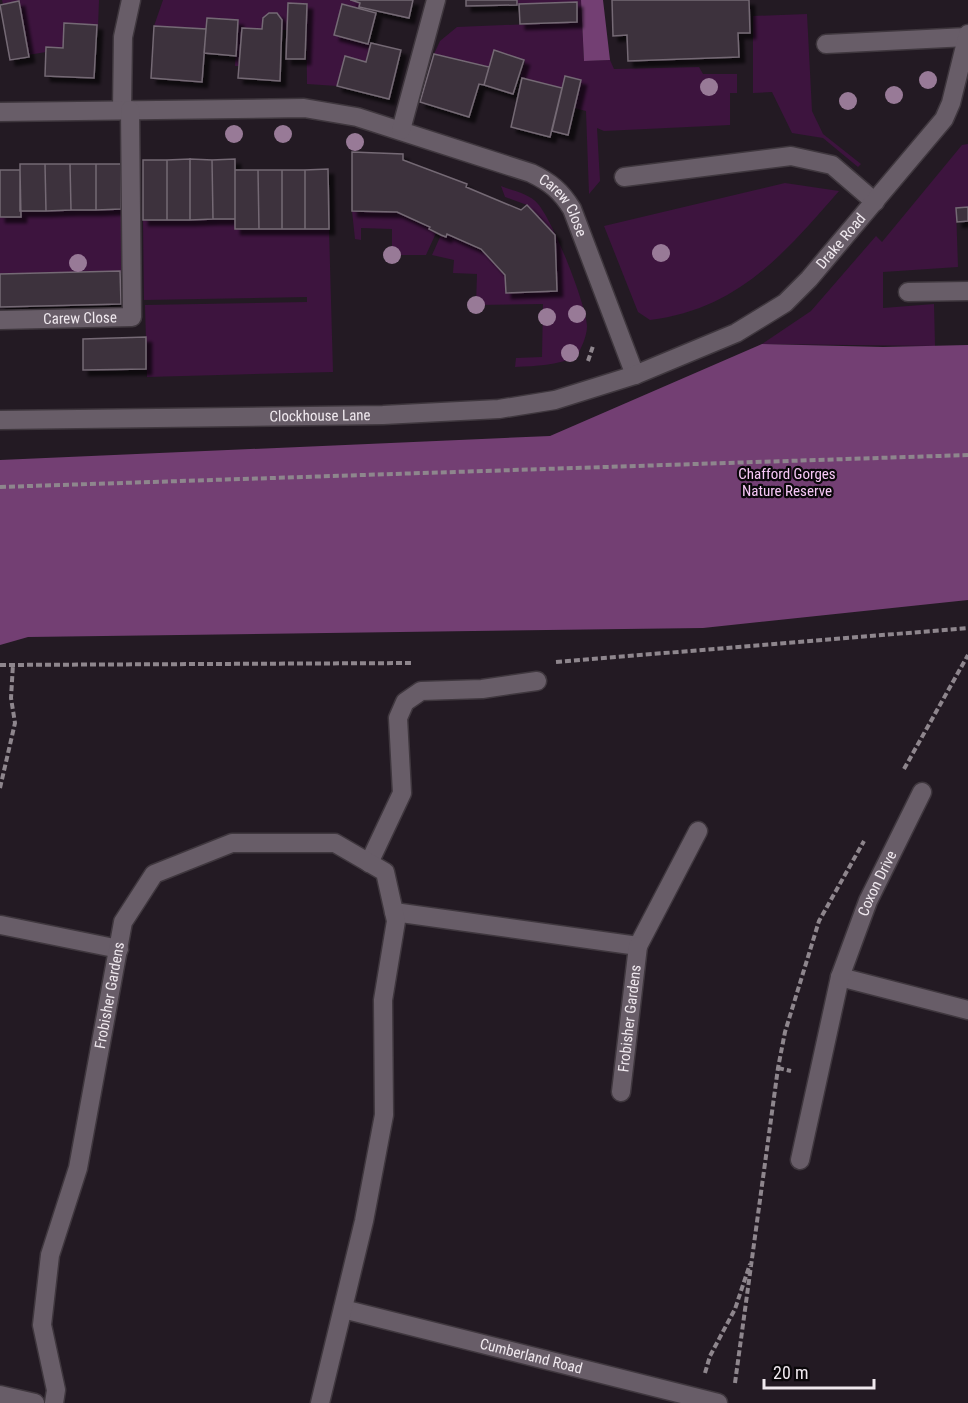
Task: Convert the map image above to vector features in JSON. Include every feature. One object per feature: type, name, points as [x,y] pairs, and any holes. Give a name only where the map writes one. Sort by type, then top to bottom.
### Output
[{"type":"street","name":"Carew Close","points":[[0,320],[132,317],[123,37],[131,0]]},
{"type":"street","points":[[401,130],[436,0]]},
{"type":"street","points":[[826,44],[967,35]]},
{"type":"street","name":"Drake Road","points":[[635,375],[736,333],[785,303],[832,254],[944,118],[963,71],[967,35]]},
{"type":"street","name":"Carew Close","points":[[0,112],[304,108],[351,115],[531,173],[549,182],[563,193],[572,209],[635,375]]},
{"type":"street","points":[[624,177],[791,156],[831,165],[876,202]]},
{"type":"street","points":[[908,292],[968,291]]},
{"type":"street","name":"Clockhouse Lane","points":[[0,420],[383,415],[499,409],[555,400],[635,375]]},
{"type":"street","points":[[369,863],[402,793],[399,718],[405,702],[421,691],[482,689],[537,681]]},
{"type":"street","name":"Coxon Drive","points":[[800,1160],[840,977],[868,900],[922,792]]},
{"type":"street","name":"Frobisher Gardens","points":[[621,1092],[638,946],[698,831]]},
{"type":"street","name":"Frobisher Gardens","points":[[54,1403],[56,1390],[42,1325],[50,1255],[78,1168],[123,922],[154,874],[232,843],[335,843],[385,872],[396,921],[383,1000],[384,1115],[364,1221],[320,1403]]},
{"type":"street","name":"Frobisher Gardens","points":[[394,912],[638,946]]},
{"type":"street","points":[[1,925],[119,948]]},
{"type":"street","points":[[840,977],[968,1010]]},
{"type":"street","name":"Cumberland Road","points":[[343,1309],[718,1403]]},
{"type":"street","points":[[0,1395],[35,1403]]},
{"type":"path","points":[[579,366],[590,360],[596,331],[614,323]]},
{"type":"path","points":[[0,487],[968,455]]},
{"type":"path","points":[[551,662],[968,628]]},
{"type":"path","points":[[0,665],[420,663]]},
{"type":"path","points":[[0,788],[15,723],[11,698],[13,664]]},
{"type":"path","points":[[703,1381],[710,1356],[735,1309],[754,1254],[735,1386]]},
{"type":"shaded area","points":[[2,0],[99,0],[98,27],[96,25],[63,48],[46,47],[46,52],[28,55],[18,1],[3,4]]},
{"type":"shaded area","points":[[163,0],[350,0],[360,3],[358,8],[342,4],[334,35],[371,43],[366,62],[345,57],[337,86],[307,84],[306,4],[288,3],[287,30],[281,30],[282,20],[277,14],[269,13],[263,18],[262,29],[242,28],[239,66],[235,66],[237,20],[207,18],[206,29],[154,26]]},
{"type":"shaded area","points":[[517,0],[581,0],[584,61],[610,60],[614,69],[699,67],[703,74],[737,74],[737,93],[730,93],[730,125],[604,131],[597,128],[600,181],[589,194],[586,111],[574,108],[581,80],[565,76],[562,88],[522,78],[520,77],[525,61],[495,51],[489,67],[434,54],[440,41],[457,27],[577,22],[517,5]]},
{"type":"shaded area","points":[[807,14],[812,111],[823,134],[861,164],[858,167],[823,138],[792,133],[772,92],[753,93],[753,16]]},
{"type":"shaded area","points":[[968,144],[968,207],[956,208],[958,267],[883,272],[883,308],[934,304],[935,346],[762,344],[811,311],[876,236],[882,242],[962,145]]},
{"type":"shaded area","points":[[785,183],[839,191],[778,257],[734,291],[709,304],[681,314],[650,320],[638,312],[604,226]]},
{"type":"shaded area","points":[[501,186],[526,195],[535,201],[544,213],[560,244],[581,300],[587,326],[577,357],[539,366],[515,367],[516,358],[542,357],[543,304],[476,305],[477,274],[453,273],[454,260],[432,255],[441,235],[457,237],[467,241],[493,260],[506,278],[506,293],[557,291],[555,235],[527,205],[505,197]]},
{"type":"shaded area","points":[[121,209],[123,273],[0,274],[0,217],[20,211]]},
{"type":"shaded area","points":[[352,211],[397,212],[430,227],[430,230],[436,233],[426,255],[392,255],[392,229],[361,228],[361,240],[355,239]]},
{"type":"shaded area","points":[[235,219],[236,229],[329,229],[333,372],[147,377],[145,305],[307,302],[307,297],[144,300],[143,220]]},
{"type":"green space","points":[[581,0],[603,0],[610,60],[584,61]]},
{"type":"green space","name":"Chafford Gorges Nature Reserve","points":[[762,344],[883,347],[968,345],[968,600],[703,628],[28,637],[0,645],[0,460],[550,436]]},
{"type":"building","points":[[351,0],[413,0],[409,18],[359,7],[360,3]]},
{"type":"building","points":[[466,0],[517,0],[517,5],[466,6]]},
{"type":"building","points":[[612,0],[749,0],[750,33],[738,33],[739,57],[628,61],[627,35],[613,36]]},
{"type":"building","points":[[19,1],[29,57],[10,60],[0,5]]},
{"type":"building","points":[[577,2],[577,22],[520,24],[519,4]]},
{"type":"building","points":[[288,3],[307,4],[305,59],[286,59]]},
{"type":"building","points":[[342,4],[376,13],[368,44],[334,35]]},
{"type":"building","points":[[269,13],[277,13],[282,20],[280,81],[238,78],[242,28],[262,29],[263,18]]},
{"type":"building","points":[[207,18],[238,20],[236,56],[204,53]]},
{"type":"building","points":[[64,23],[97,25],[94,78],[45,76],[46,47],[63,48]]},
{"type":"building","points":[[154,26],[206,29],[202,82],[151,78]]},
{"type":"building","points":[[371,43],[401,50],[389,99],[337,86],[345,56],[366,62]]},
{"type":"building","points":[[494,50],[524,60],[513,94],[484,85]]},
{"type":"building","points":[[434,54],[489,67],[484,85],[479,84],[469,117],[420,102]]},
{"type":"building","points":[[565,76],[581,80],[568,135],[552,131]]},
{"type":"building","points":[[522,78],[562,88],[550,137],[511,127]]},
{"type":"building","points":[[352,152],[403,154],[403,160],[467,184],[466,187],[521,210],[527,205],[555,235],[557,291],[506,293],[505,275],[481,249],[447,234],[446,237],[441,235],[429,229],[430,227],[397,212],[352,211]]},
{"type":"building","points":[[190,159],[190,220],[167,220],[167,160]]},
{"type":"building","points":[[190,159],[212,160],[213,219],[190,220]]},
{"type":"building","points":[[235,159],[235,219],[213,219],[212,160]]},
{"type":"building","points":[[143,160],[167,160],[167,220],[143,220]]},
{"type":"building","points":[[20,164],[45,164],[46,211],[20,211]]},
{"type":"building","points":[[45,164],[70,164],[71,210],[46,211]]},
{"type":"building","points":[[70,164],[96,164],[96,210],[71,210]]},
{"type":"building","points":[[96,164],[121,164],[121,209],[96,210]]},
{"type":"building","points":[[328,169],[329,229],[305,229],[305,170]]},
{"type":"building","points":[[0,170],[20,170],[21,217],[0,217]]},
{"type":"building","points":[[235,170],[258,170],[259,229],[235,229]]},
{"type":"building","points":[[258,170],[282,170],[282,229],[259,229]]},
{"type":"building","points":[[282,170],[305,170],[305,229],[282,229]]},
{"type":"building","points":[[968,207],[968,221],[957,222],[956,208]]},
{"type":"building","points":[[120,271],[121,304],[0,307],[0,274]]},
{"type":"building","points":[[146,337],[146,369],[83,370],[83,339]]}]
